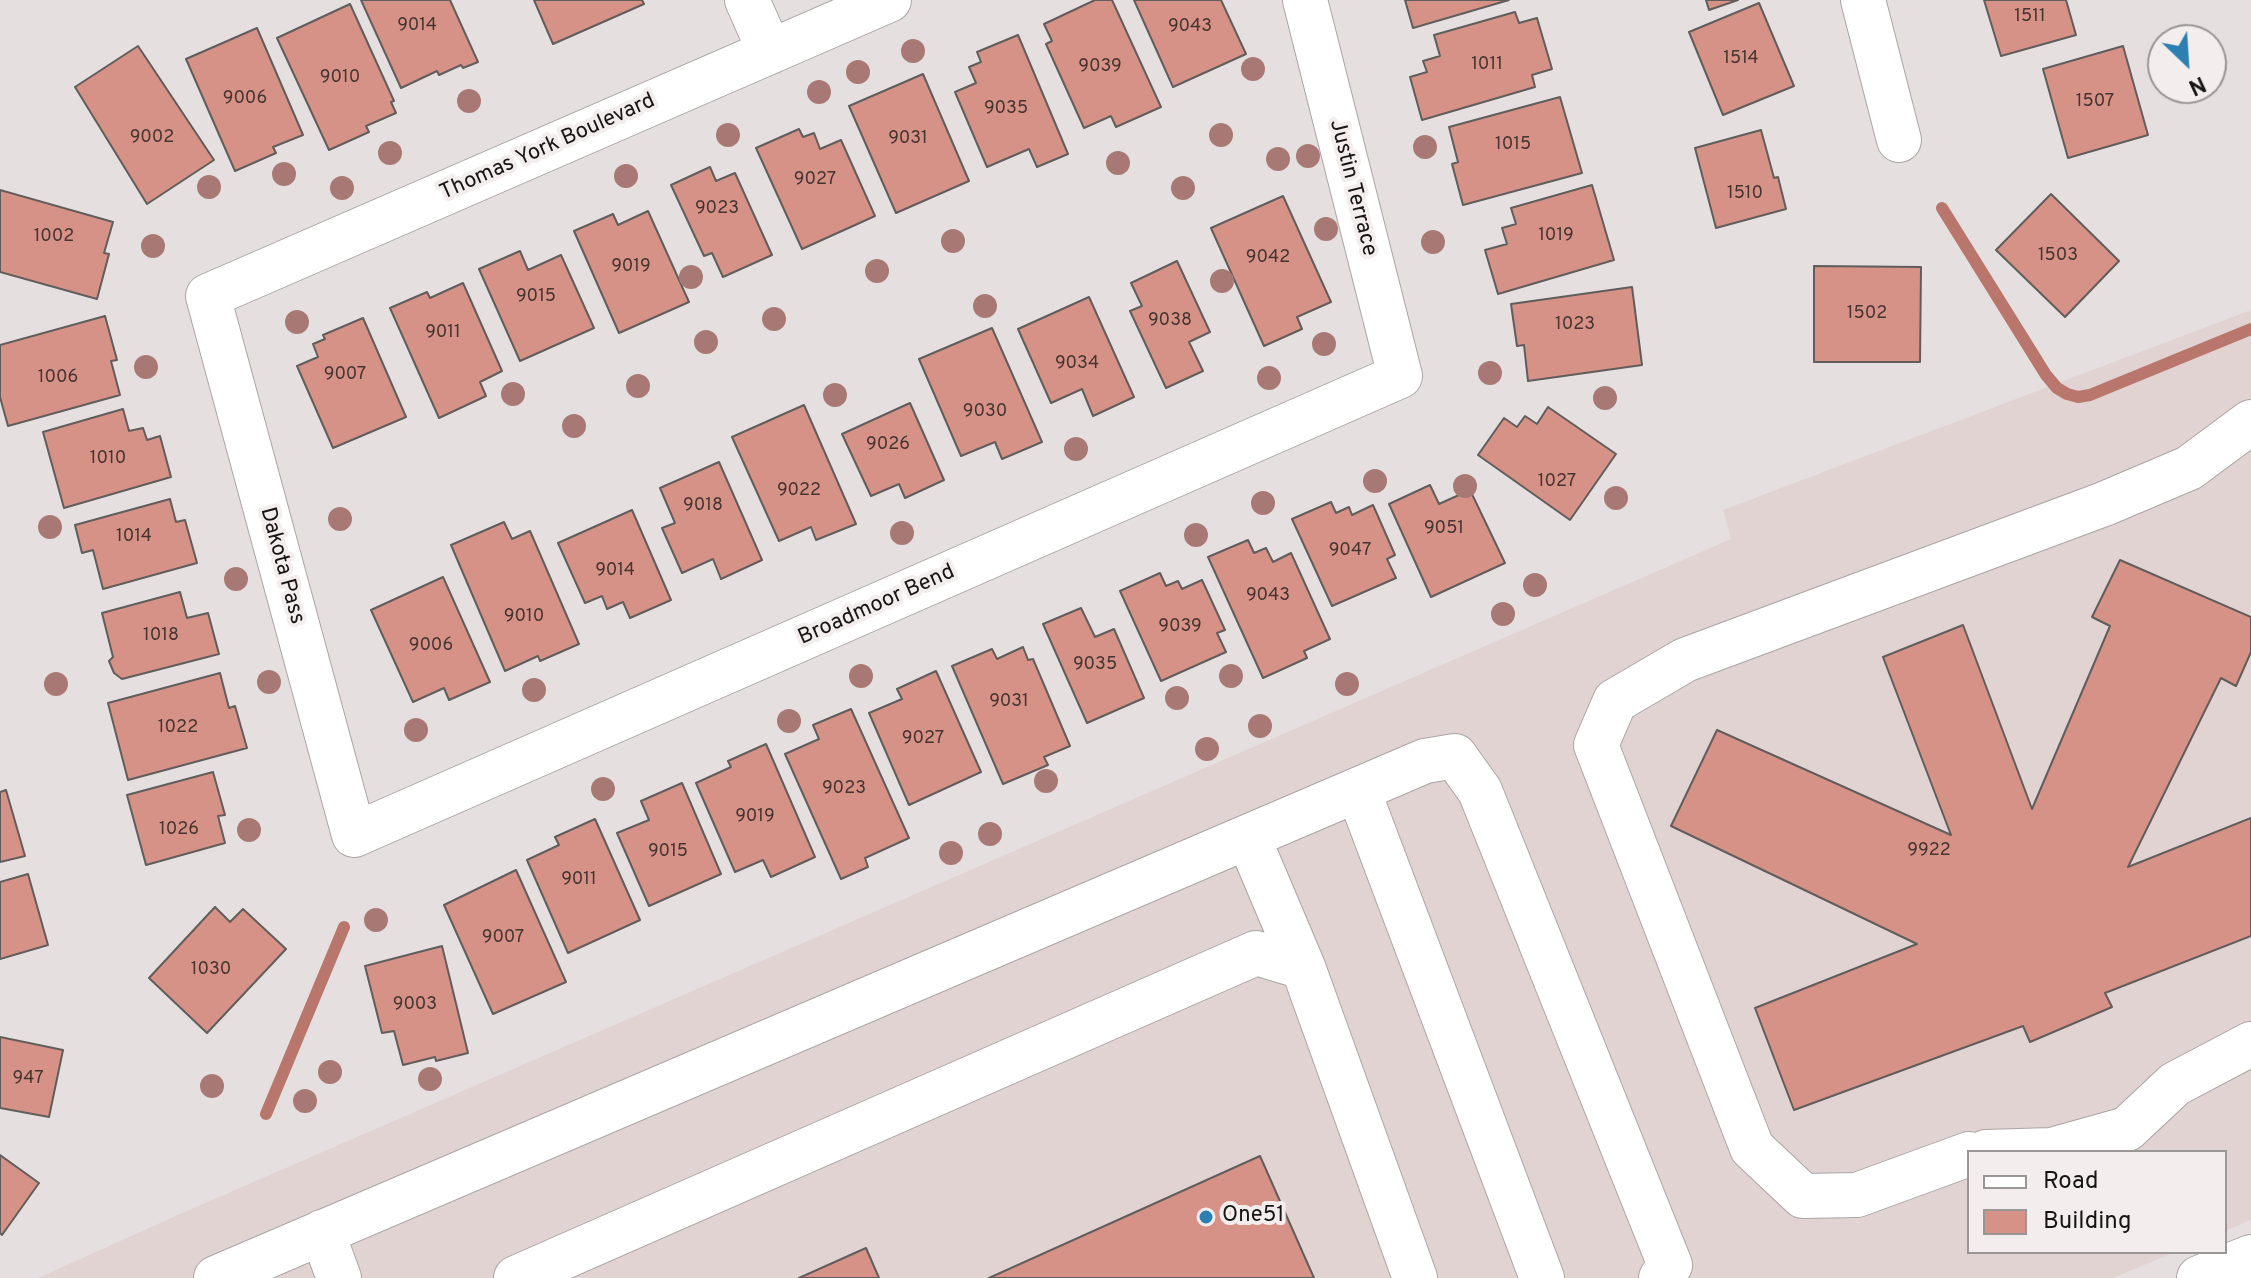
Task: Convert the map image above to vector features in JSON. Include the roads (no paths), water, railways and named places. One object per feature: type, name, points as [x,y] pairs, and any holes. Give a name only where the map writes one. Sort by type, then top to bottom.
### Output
[{"type":"street","points":[[747,0],[770,52]]},
{"type":"street","name":"Thomas York Boulevard","points":[[208,296],[889,0]]},
{"type":"street","name":"Justin Terrace","points":[[1305,0],[1400,376]]},
{"type":"street","points":[[1863,0],[1899,140]]},
{"type":"street","name":"Dakota Pass","points":[[208,296],[354,835]]},
{"type":"street","name":"Broadmoor Bend","points":[[354,835],[1400,376]]},
{"type":"street","points":[[1967,1155],[1857,1195],[1803,1196],[1752,1148],[1596,745],[1615,701],[1685,660],[2147,486],[2189,468],[2251,422]]},
{"type":"street","points":[[219,1278],[1425,761],[1455,756],[1480,791],[1670,1265],[1661,1278]]},
{"type":"street","points":[[1358,790],[1542,1278]]},
{"type":"street","points":[[1248,837],[1303,967],[1415,1278]]},
{"type":"street","points":[[516,1278],[1256,953],[1303,967]]},
{"type":"street","points":[[2052,1150],[2127,1129],[2175,1084],[2251,1044]]},
{"type":"street","points":[[322,1232],[339,1278]]},
{"type":"waterway","points":[[1942,208],[2046,375],[2067,394],[2078,397],[2090,395],[2251,329]]},
{"type":"waterway","points":[[266,1114],[344,927]]},
{"type":"place","name":"One51","points":[[1206,1217]]}]
